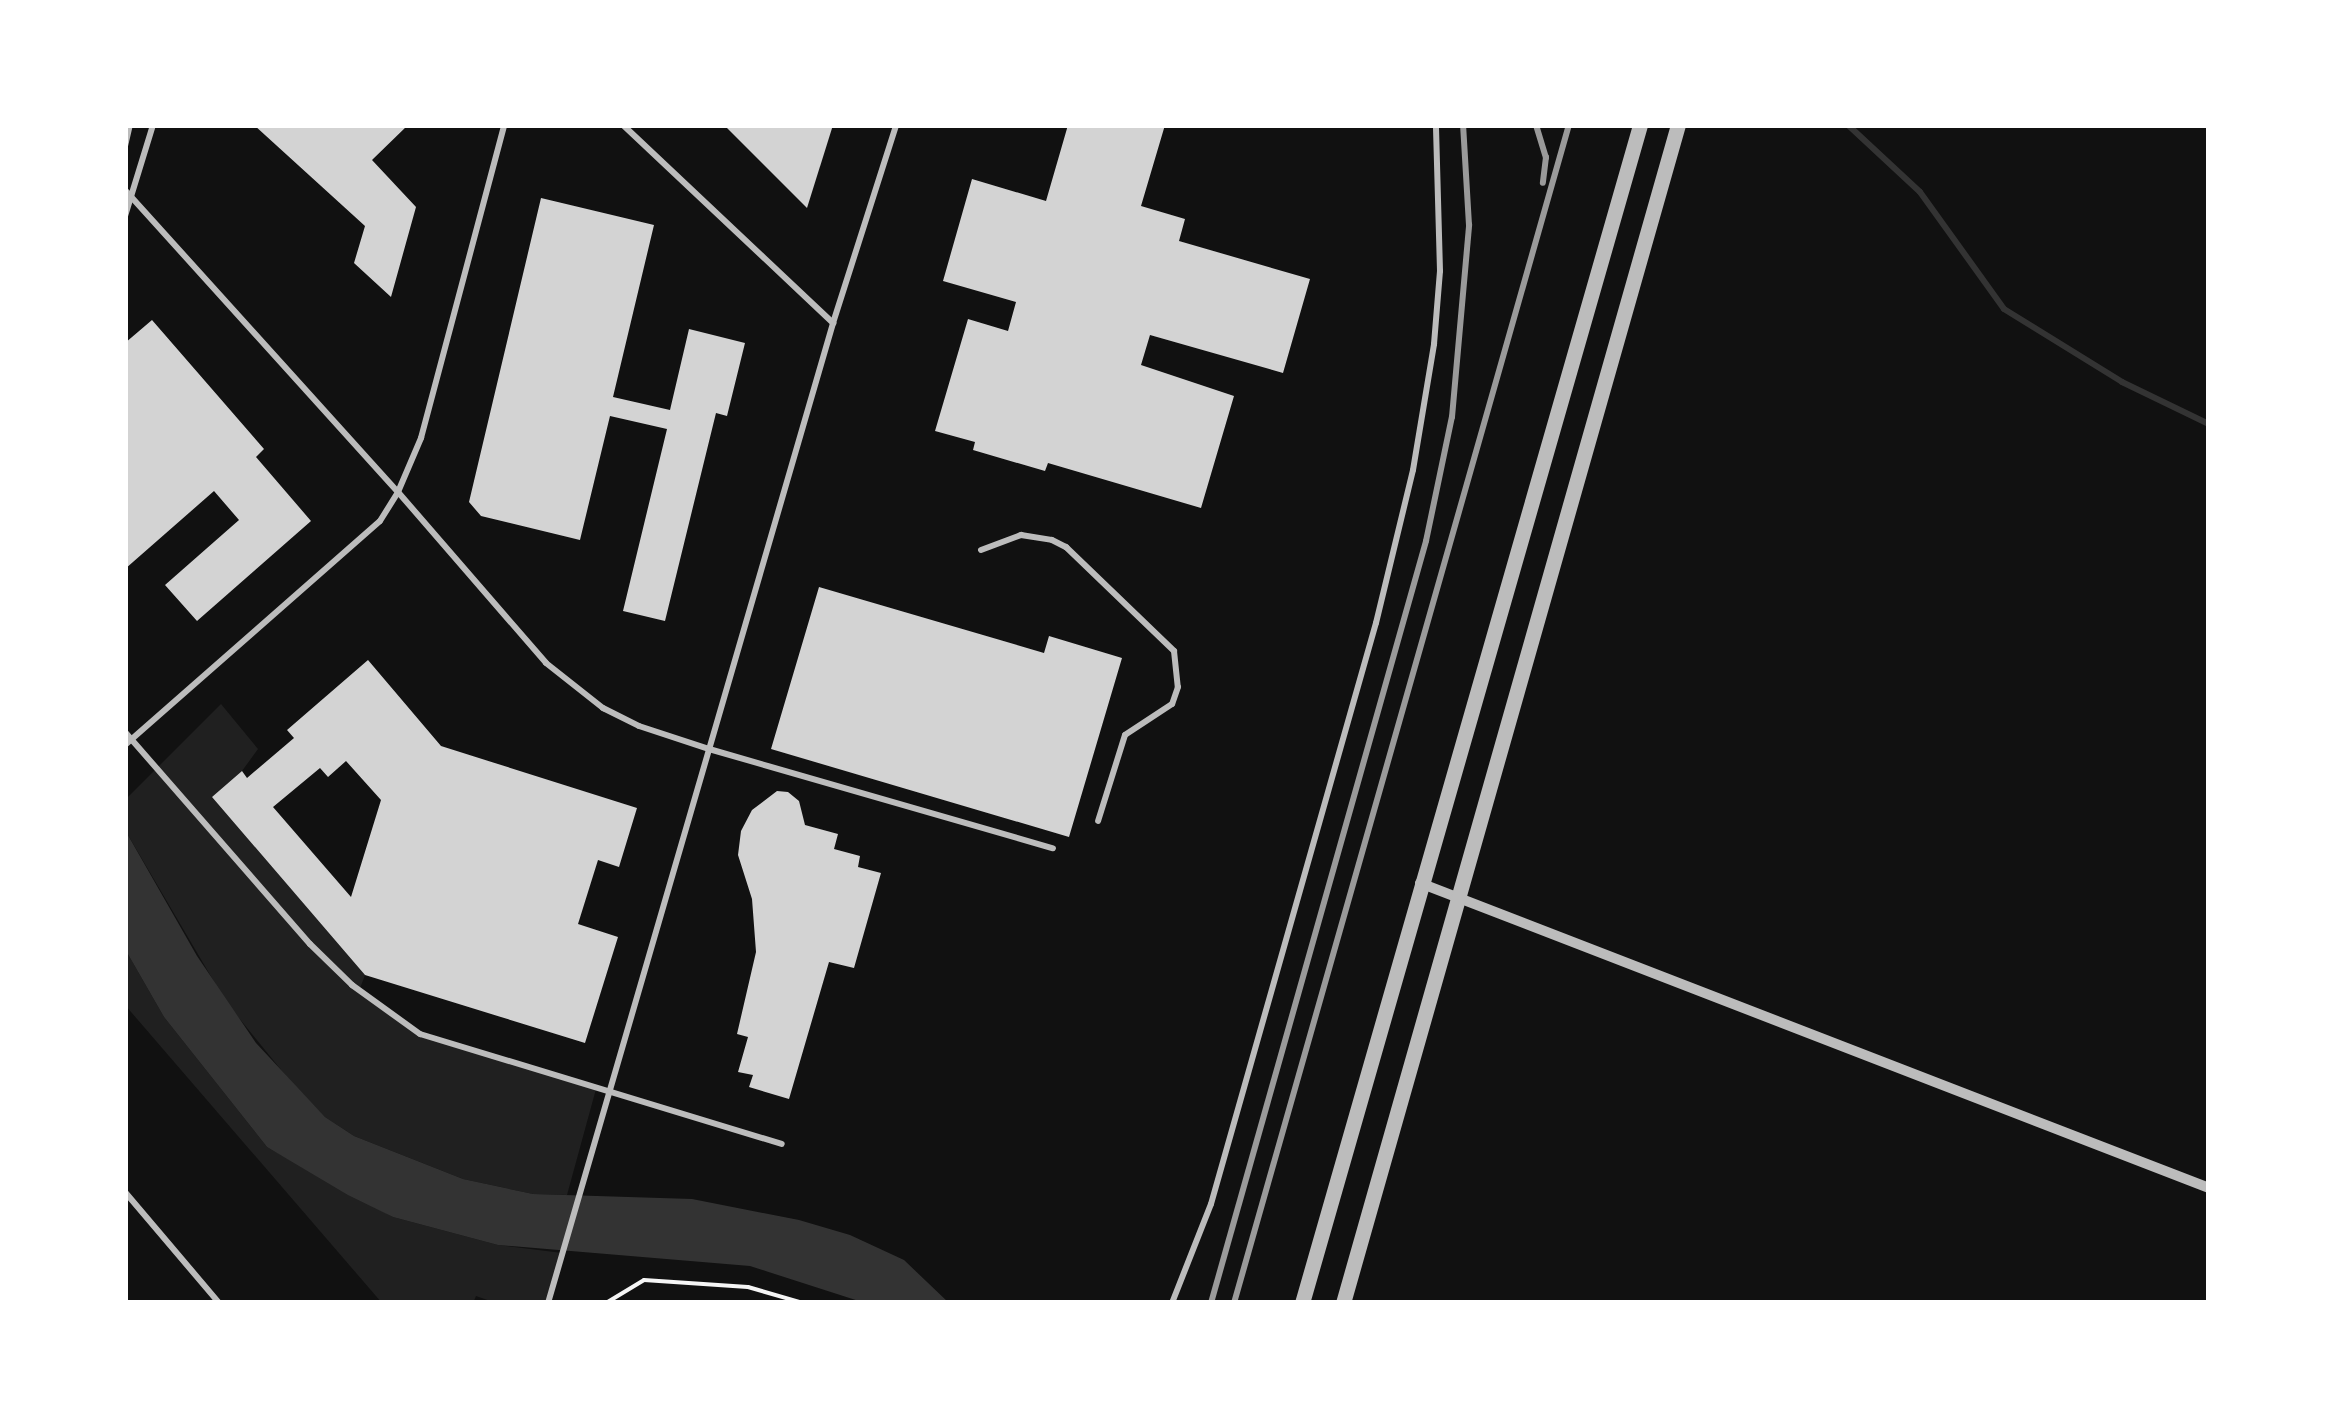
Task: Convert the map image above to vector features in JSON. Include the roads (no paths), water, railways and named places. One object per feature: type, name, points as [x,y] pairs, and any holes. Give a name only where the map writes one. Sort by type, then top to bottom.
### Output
[{"type":"street","points":[[1302,1303],[1640,125]]},
{"type":"street","points":[[1343,1303],[1678,125]]},
{"type":"street","points":[[1420,883],[2209,1188]]},
{"type":"lane","points":[[125,146],[130,125]]},
{"type":"lane","points":[[125,216],[153,125]]},
{"type":"lane","points":[[504,125],[422,438],[398,492],[380,520],[127,739],[310,944],[352,985],[420,1034],[782,1144]]},
{"type":"lane","points":[[622,125],[833,322]]},
{"type":"lane","points":[[548,1303],[612,1094],[833,322],[896,125]]},
{"type":"lane","points":[[1172,1303],[1211,1204],[1376,622],[1410,487],[1432,362],[1440,271],[1436,125]]},
{"type":"lane","points":[[125,190],[398,492],[546,663],[572,686],[639,726],[1053,848]]},
{"type":"lane","points":[[981,550],[1021,535],[1052,540],[1095,573],[1174,651],[1178,686],[1172,704],[1125,736],[1098,821]]},
{"type":"lane","points":[[125,1192],[219,1303]]},
{"type":"waterway","points":[[1848,125],[1920,192],[2004,309],[2122,382],[2209,424]]},
{"type":"railway","points":[[1211,1303],[1426,541],[1452,417],[1469,225],[1463,125]]},
{"type":"railway","points":[[1536,125],[1546,157],[1543,183]]},
{"type":"railway","points":[[1234,1303],[1569,125]]}]
